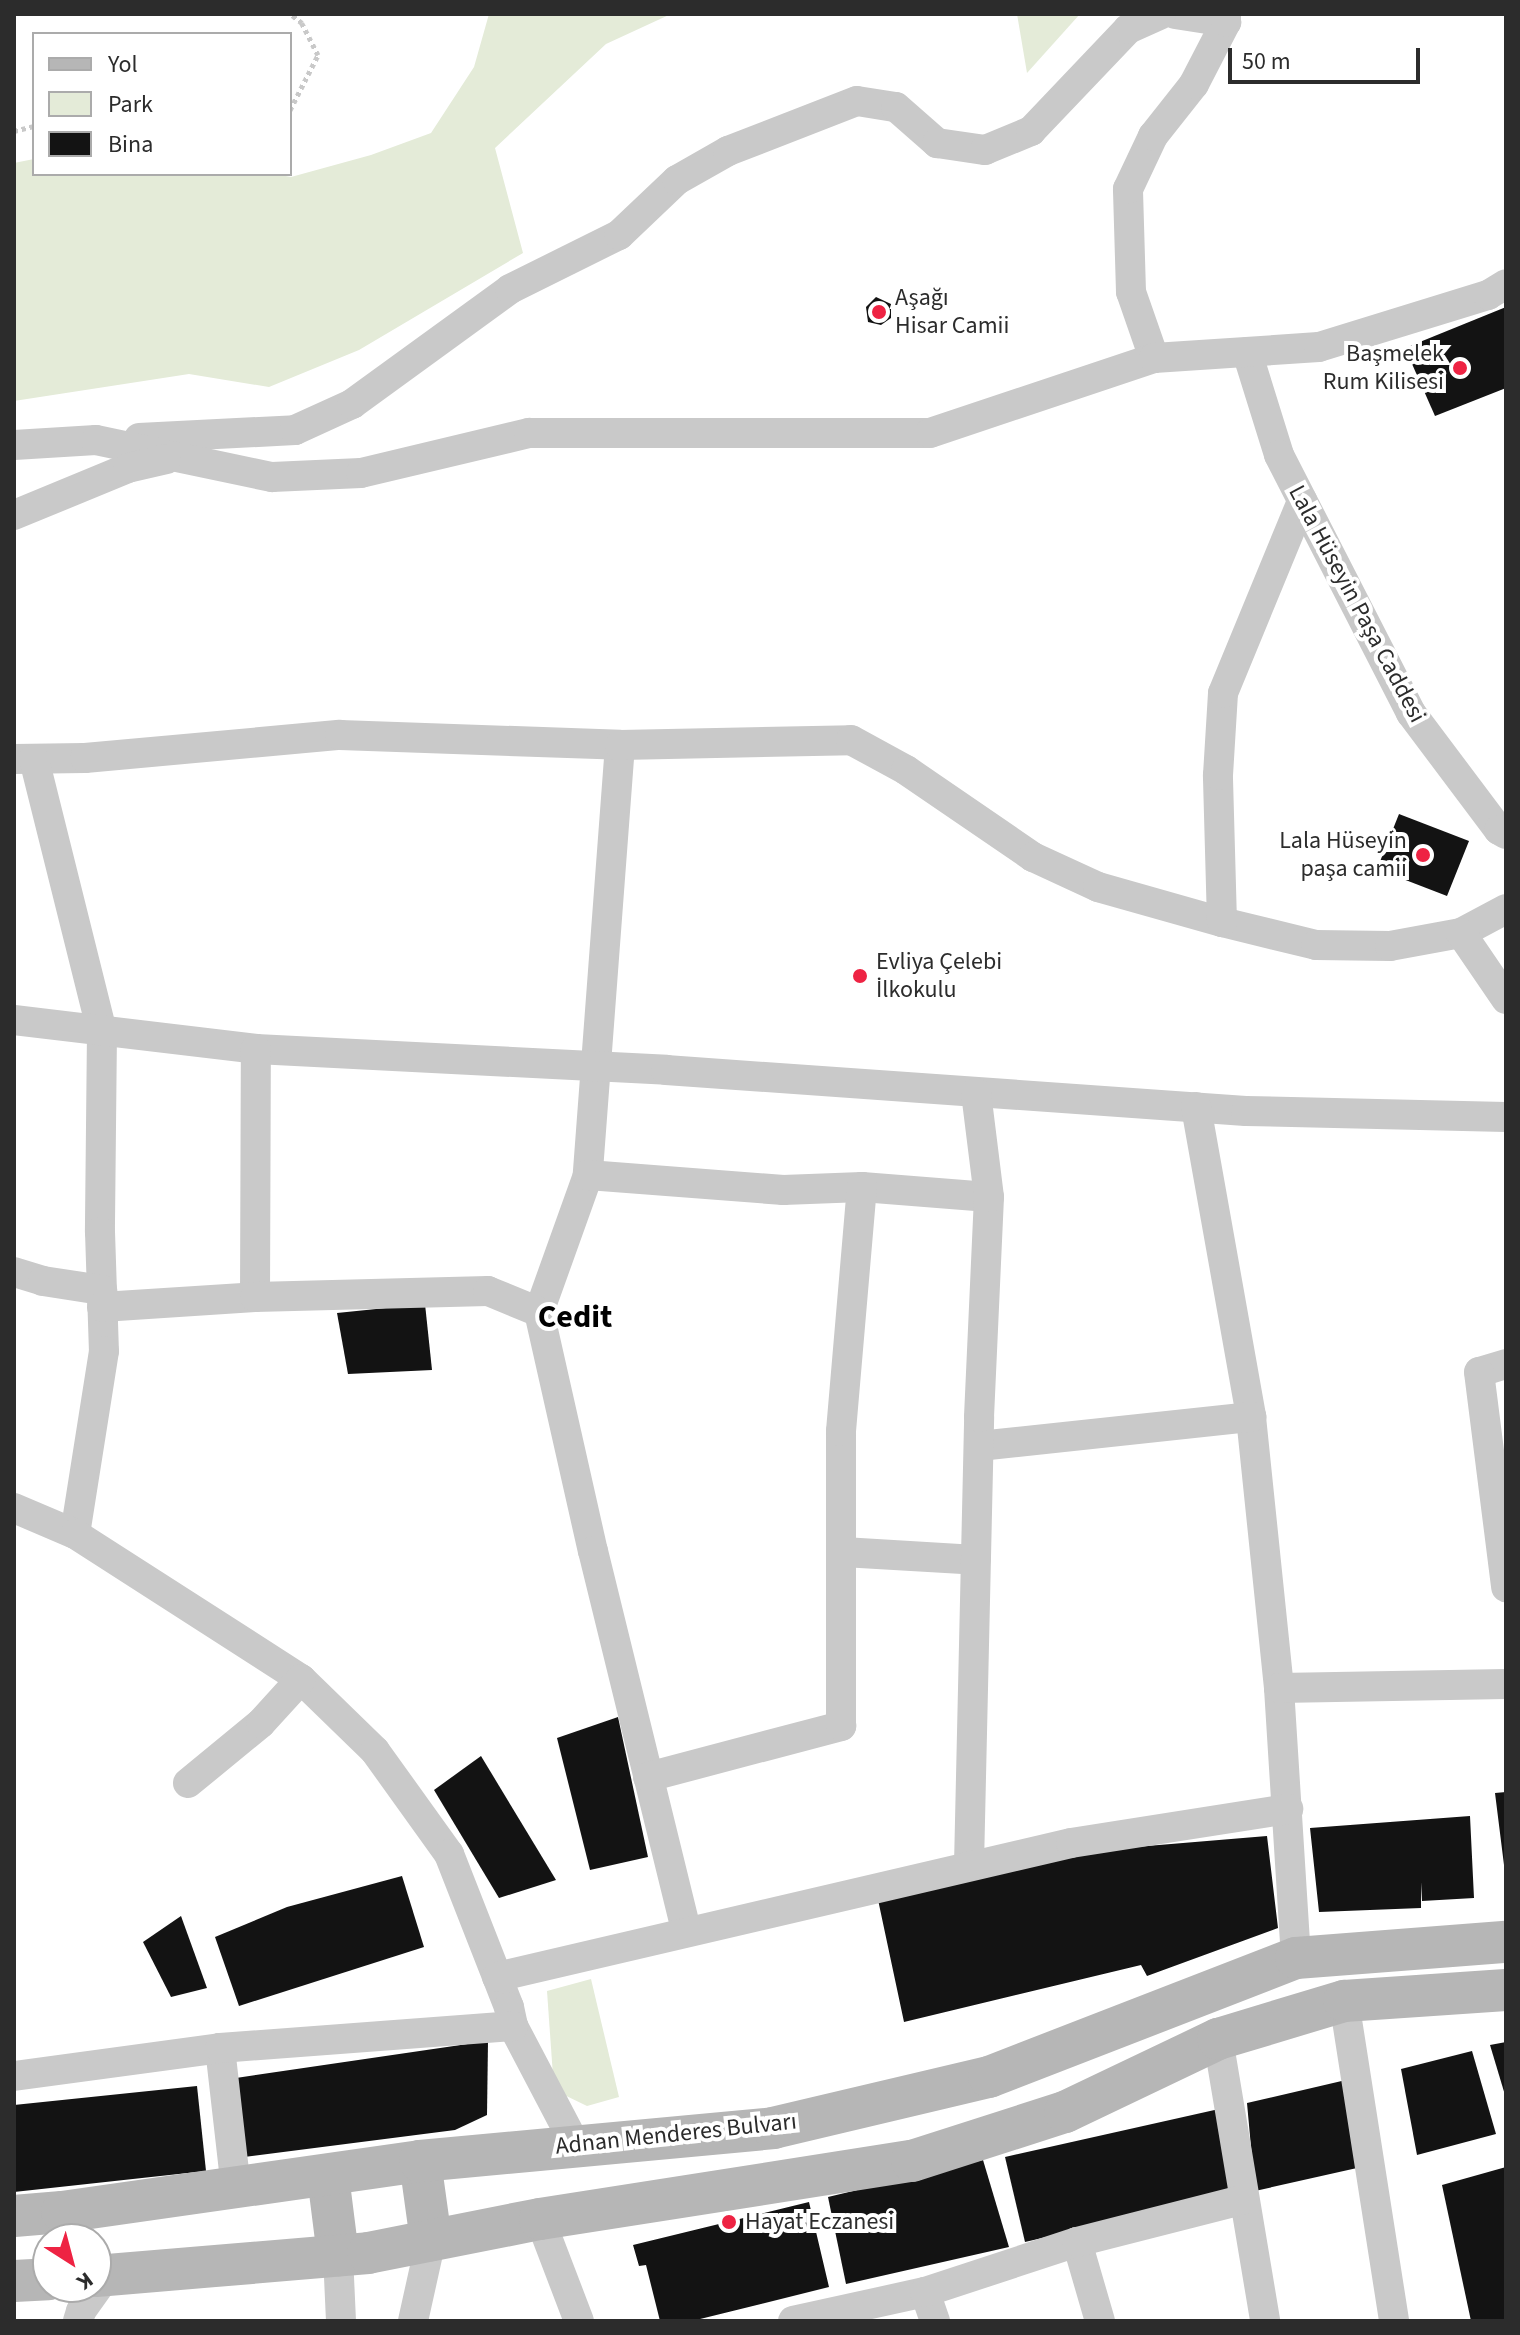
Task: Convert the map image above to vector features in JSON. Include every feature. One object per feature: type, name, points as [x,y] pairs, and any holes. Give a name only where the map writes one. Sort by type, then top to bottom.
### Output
[{"type":"main road","name":"Adnan Menderes Bulvarı","points":[[14,2216],[236,2189],[420,2161],[773,2128],[989,2077],[1296,1958],[1506,1942]]},
{"type":"main road","points":[[112,2275],[338,2255],[540,2219],[912,2161],[1065,2112],[1218,2039],[1344,2001],[1506,1990]]},
{"type":"main road","points":[[420,2161],[431,2240]]},
{"type":"main road","points":[[328,2176],[338,2255]]},
{"type":"main road","points":[[14,2229],[82,2222],[132,2203]]},
{"type":"street","points":[[14,445],[295,430],[352,404],[510,289],[619,235],[677,180],[728,151],[857,101],[896,107],[937,143],[985,150],[1031,131],[1128,29],[1161,14]]},
{"type":"street","points":[[1154,358],[1131,292],[1128,189],[1153,136],[1194,84],[1226,18],[1175,14]]},
{"type":"street","points":[[96,440],[272,477],[361,473],[529,433],[930,433],[1154,358],[1319,347],[1488,295],[1506,284]]},
{"type":"street","name":"Lala Hüseyin Paşa Caddesi","points":[[1247,352],[1279,455],[1411,713],[1499,830],[1506,834]]},
{"type":"street","points":[[14,515],[128,468],[175,457]]},
{"type":"street","points":[[1222,922],[1218,775],[1223,693],[1302,501]]},
{"type":"street","points":[[75,1534],[104,1351],[102,1031],[24,759],[85,758],[340,735],[620,745],[851,740],[906,770],[1033,857],[1098,887],[1222,922],[1316,945],[1390,946],[1461,933],[1506,909]]},
{"type":"street","points":[[620,745],[588,1175],[539,1312],[686,1931]]},
{"type":"street","points":[[1461,933],[1506,999]]},
{"type":"street","points":[[14,1020],[256,1049],[595,1067],[1196,1107],[1506,1117]]},
{"type":"street","points":[[255,1297],[256,1049]]},
{"type":"street","points":[[969,1865],[979,1446],[989,1197],[976,1093]]},
{"type":"street","points":[[1196,1107],[1251,1417],[1279,1688],[1296,1958]]},
{"type":"street","points":[[588,1175],[783,1190],[862,1187],[989,1197]]},
{"type":"street","points":[[648,1777],[841,1726],[841,1431],[862,1187]]},
{"type":"street","points":[[14,1272],[102,1298],[488,1291],[539,1312]]},
{"type":"street","points":[[1506,1364],[1479,1372],[1506,1587]]},
{"type":"street","points":[[979,1446],[1251,1417]]},
{"type":"street","points":[[14,1508],[75,1534],[301,1679],[375,1751],[449,1854],[513,2026],[576,2146]]},
{"type":"street","points":[[843,1552],[976,1560]]},
{"type":"street","points":[[188,1783],[261,1723],[301,1679]]},
{"type":"street","points":[[1279,1688],[1506,1684]]},
{"type":"street","points":[[497,1977],[1071,1843],[1288,1809]]},
{"type":"street","points":[[1344,2001],[1394,2321]]},
{"type":"street","points":[[14,2076],[220,2048],[513,2026]]},
{"type":"street","points":[[1218,2039],[1242,2200],[1265,2321]]},
{"type":"street","points":[[220,2048],[236,2189]]},
{"type":"street","points":[[793,2321],[925,2292],[1077,2242],[1242,2200]]},
{"type":"street","points":[[540,2219],[579,2321]]},
{"type":"street","points":[[413,2321],[431,2240]]},
{"type":"street","points":[[1077,2242],[1100,2321]]},
{"type":"street","points":[[338,2255],[341,2321]]},
{"type":"street","points":[[925,2292],[935,2321]]},
{"type":"path","points":[[291,14],[302,23],[318,55],[292,106]]},
{"type":"green space","points":[[489,14],[671,14],[606,44],[495,148],[523,253],[359,350],[269,387],[189,374],[14,401],[14,163],[32,159],[32,176],[291,177],[371,155],[431,133],[474,67]]},
{"type":"green space","points":[[1017,14],[1080,14],[1027,73]]},
{"type":"green space","points":[[591,1979],[619,2097],[587,2106],[554,2090],[547,1991]]},
{"type":"building","name":"Aşağı Hisar Camii","points":[[876,297],[891,304],[891,318],[881,325],[868,322],[866,307]]},
{"type":"building","name":"Başmelek Rum Kilisesi","points":[[1506,307],[1506,388],[1435,416],[1405,348]]},
{"type":"building","name":"Lala Hüseyin paşa camii","points":[[1399,814],[1469,841],[1447,896],[1377,869]]},
{"type":"building","points":[[425,1304],[432,1370],[348,1374],[337,1313]]},
{"type":"building","points":[[618,1717],[648,1857],[590,1870],[557,1738]]},
{"type":"building","points":[[481,1756],[556,1880],[499,1898],[434,1790]]},
{"type":"building","points":[[1506,1792],[1506,1865],[1504,1865],[1495,1793]]},
{"type":"building","points":[[1470,1816],[1474,1898],[1422,1901],[1421,1882],[1421,1908],[1319,1912],[1310,1828]]},
{"type":"building","points":[[1267,1836],[1278,1928],[1147,1976],[1141,1965],[904,2022],[877,1895],[1111,1849]]},
{"type":"building","points":[[402,1876],[424,1947],[239,2006],[215,1937],[287,1907]]},
{"type":"building","points":[[181,1916],[207,1988],[171,1997],[143,1942]]},
{"type":"building","points":[[488,2041],[487,2115],[455,2130],[244,2157],[236,2078]]},
{"type":"building","points":[[1506,2042],[1506,2095],[1505,2095],[1490,2045]]},
{"type":"building","points":[[1472,2051],[1496,2134],[1417,2155],[1401,2069]]},
{"type":"building","points":[[1346,2080],[1357,2168],[1255,2191],[1247,2103]]},
{"type":"building","points":[[197,2086],[206,2171],[14,2192],[14,2105]]},
{"type":"building","points":[[1219,2109],[1236,2193],[1025,2242],[1005,2157]]},
{"type":"building","points":[[983,2160],[1009,2247],[846,2284],[828,2197]]},
{"type":"building","points":[[1506,2167],[1506,2321],[1471,2321],[1442,2185]]},
{"type":"building","points":[[809,2202],[829,2287],[692,2321],[660,2321],[646,2265],[639,2266],[633,2245]]},
{"type":"place","name":"Aşağı Hisar Camii","points":[[879,312]]},
{"type":"place","name":"Başmelek Rum Kilisesi","points":[[1460,368]]},
{"type":"place","name":"Lala Hüseyin paşa camii","points":[[1423,855]]},
{"type":"place","name":"Evliya Çelebi İlkokulu","points":[[860,976]]},
{"type":"place","name":"Hayat Eczanesi","points":[[729,2222]]},
{"type":"district","name":"Cedit","points":[[575,1317]]}]
